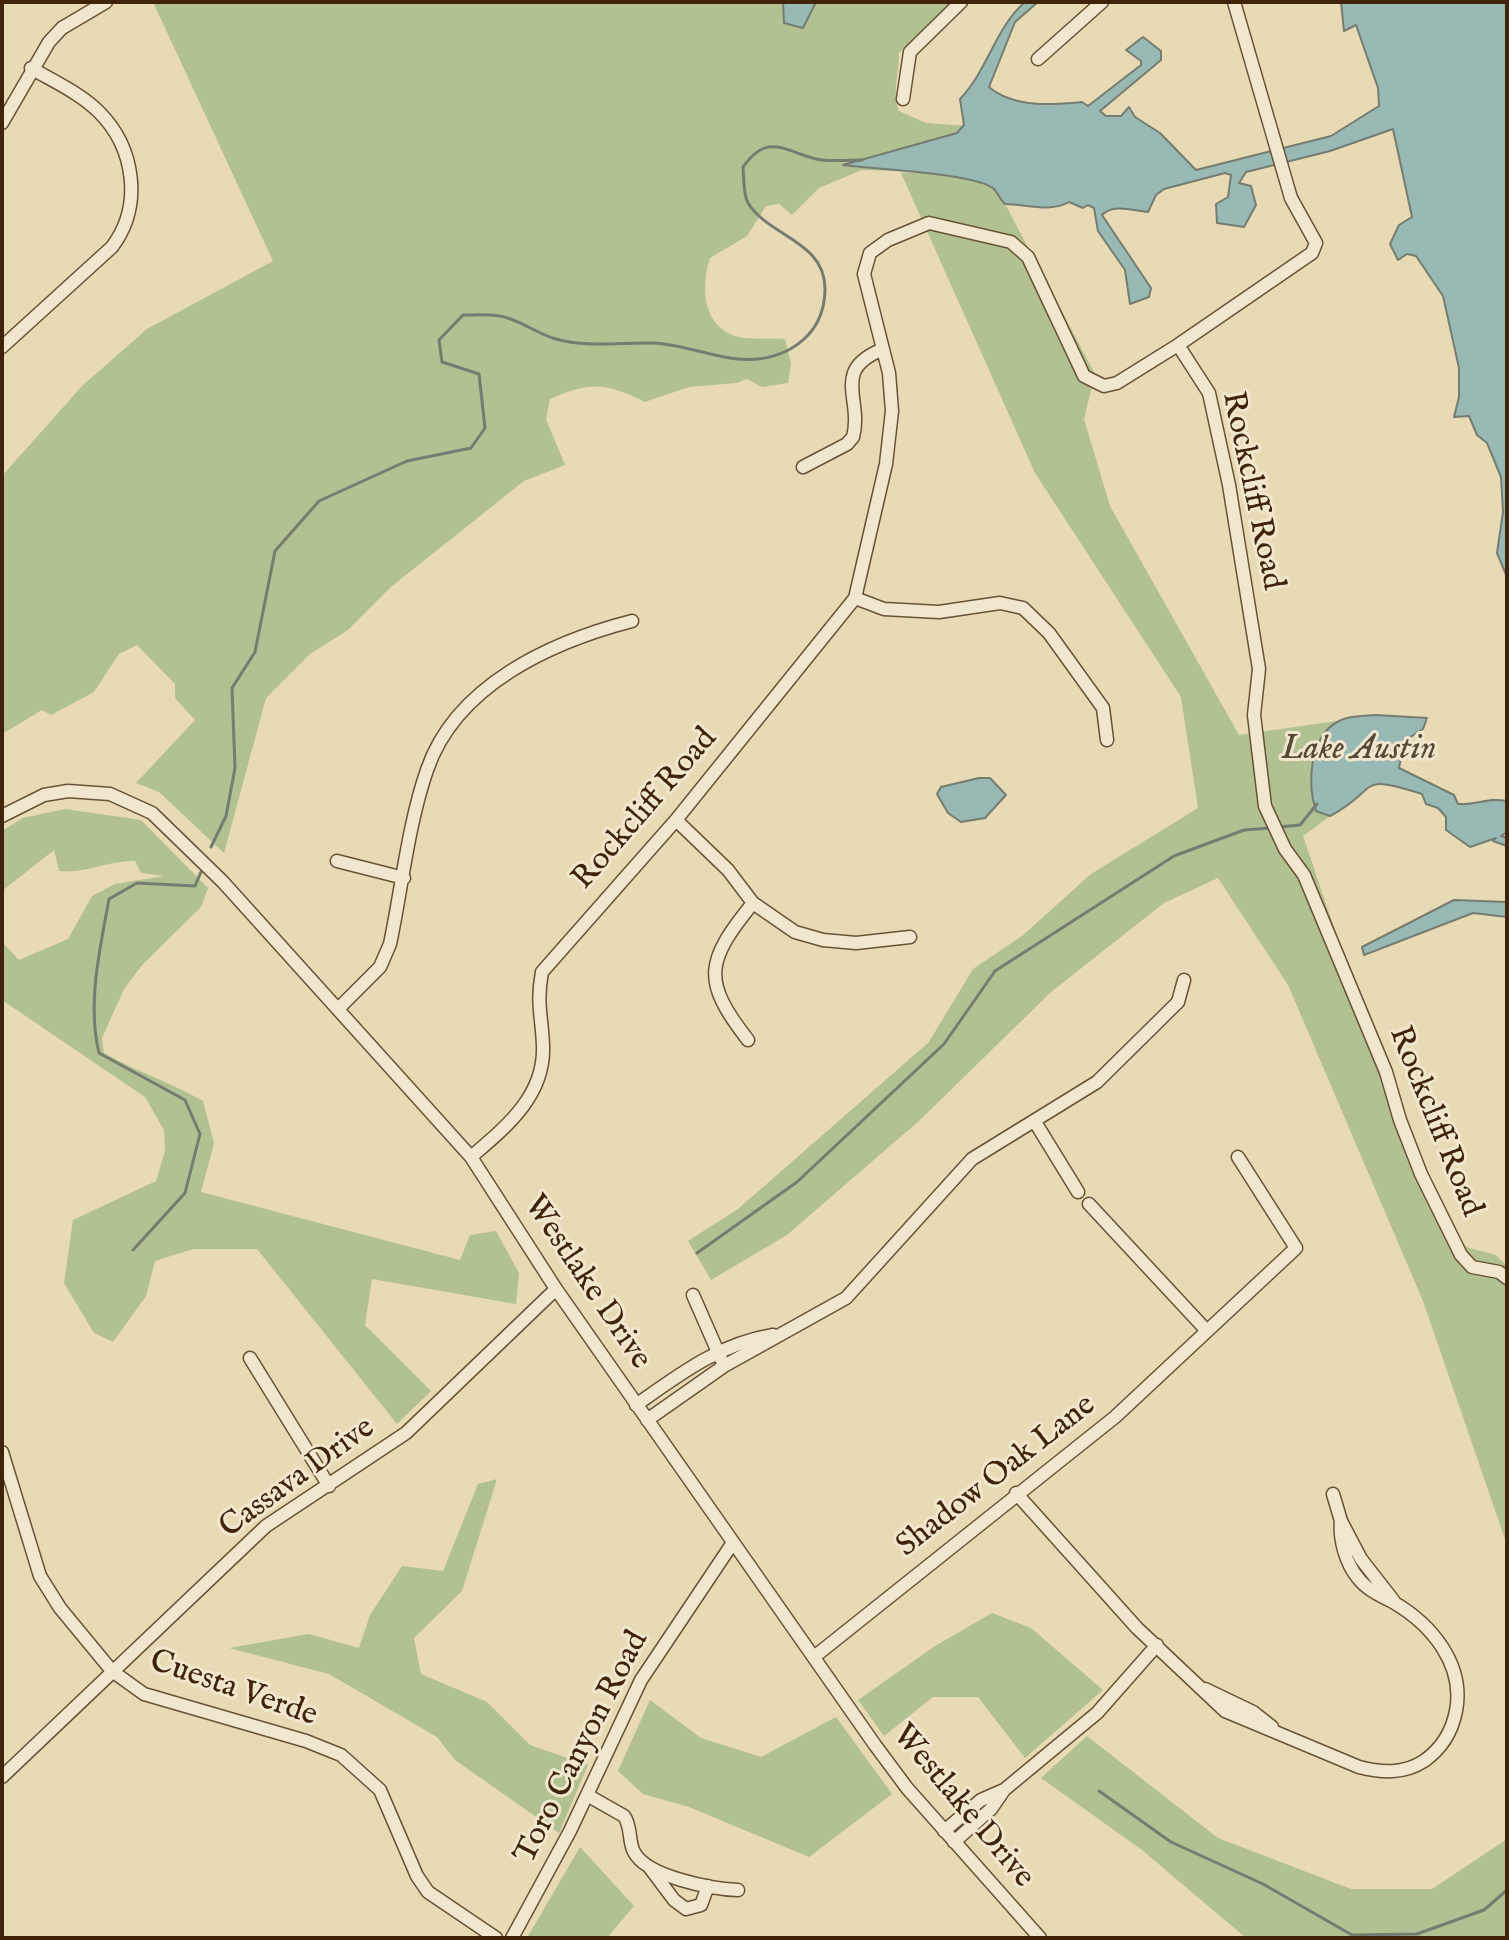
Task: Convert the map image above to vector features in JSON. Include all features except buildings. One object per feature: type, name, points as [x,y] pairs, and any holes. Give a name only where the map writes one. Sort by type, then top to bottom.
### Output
[{"type":"street","points":[[2,123],[31,68],[62,28],[106,2]]},
{"type":"street","points":[[903,99],[910,52],[961,2]]},
{"type":"street","points":[[1038,59],[1102,2]]},
{"type":"street","points":[[1178,345],[1298,264],[1312,253],[1316,243],[1291,198],[1234,2]]},
{"type":"street","points":[[2,347],[112,247],[124,229],[132,206],[127,161],[107,121],[88,103],[31,68]]},
{"type":"street","name":"Rockcliff Road","points":[[471,1157],[502,1129],[535,1089],[543,1047],[536,1000],[542,972],[676,820],[855,598],[883,476],[890,424],[889,373],[864,274],[870,253],[888,240],[929,223],[1000,237],[1019,247],[1028,257],[1084,376],[1093,383],[1104,386],[1117,383],[1178,345],[1209,393],[1229,485],[1259,669],[1254,715],[1265,806],[1285,849],[1304,875],[1386,1072],[1416,1160],[1461,1255],[1472,1267],[1499,1272],[1507,1278]]},
{"type":"street","points":[[803,467],[847,444],[853,437],[853,372],[861,359],[881,350]]},
{"type":"street","points":[[855,598],[884,609],[939,612],[1000,603],[1023,608],[1049,633],[1103,708],[1107,740]]},
{"type":"street","points":[[338,1009],[380,967],[390,944],[427,769],[463,707],[513,669],[605,627],[632,621]]},
{"type":"street","name":"Westlake Drive","points":[[2,816],[44,795],[99,791],[137,803],[181,839],[471,1157],[556,1289],[875,1745],[944,1831],[1040,1938]]},
{"type":"street","points":[[676,820],[728,870],[753,903],[795,932],[823,940],[856,943],[910,937]]},
{"type":"street","points":[[337,861],[404,878]]},
{"type":"street","points":[[748,1040],[724,1009],[714,981],[717,956],[729,932],[753,903]]},
{"type":"street","points":[[647,1420],[724,1366],[846,1298],[972,1159],[1097,1082],[1178,1002],[1184,980]]},
{"type":"street","points":[[1035,1122],[1078,1192]]},
{"type":"street","name":"Shadow Oak Lane","points":[[814,1657],[1115,1417],[1296,1248],[1238,1157]]},
{"type":"street","points":[[1089,1204],[1207,1331]]},
{"type":"street","name":"Cassava Drive","points":[[2,1777],[266,1526],[406,1433],[556,1289]]},
{"type":"street","points":[[693,1295],[724,1366]]},
{"type":"street","points":[[636,1405],[718,1352],[753,1339],[777,1335]]},
{"type":"street","points":[[250,1358],[329,1486]]},
{"type":"street","name":"Cuesta Verde","points":[[2,1452],[40,1576],[60,1608],[112,1671],[144,1694],[306,1741],[341,1755],[380,1790],[428,1892],[496,1938]]},
{"type":"street","points":[[1016,1493],[1157,1645],[1202,1688],[1253,1712],[1274,1729],[1359,1767],[1383,1772],[1419,1764],[1443,1743],[1457,1706],[1451,1660],[1434,1637],[1394,1603],[1361,1559],[1341,1521],[1333,1494]]},
{"type":"street","name":"Toro Canyon Road","points":[[512,1938],[587,1795],[651,1662],[732,1544]]},
{"type":"street","points":[[954,1842],[991,1809],[1004,1790],[1097,1713],[1157,1645]]},
{"type":"street","points":[[944,1831],[981,1800],[1004,1790]]},
{"type":"street","points":[[587,1795],[615,1809],[627,1820],[633,1849],[674,1900],[686,1909],[701,1905],[708,1886]]},
{"type":"street","points":[[650,1868],[708,1886],[738,1890]]},
{"type":"green space","points":[[153,2],[954,2],[899,53],[896,97],[899,111],[926,123],[967,126],[967,142],[895,171],[862,170],[819,188],[792,215],[779,204],[766,206],[747,236],[710,258],[705,289],[708,309],[713,318],[734,336],[785,339],[791,364],[788,383],[762,387],[747,379],[737,383],[689,387],[645,402],[609,388],[588,387],[550,399],[546,419],[565,465],[524,481],[392,586],[348,630],[310,654],[266,698],[224,853],[159,792],[136,783],[195,720],[175,698],[175,684],[137,645],[119,654],[94,692],[51,715],[42,710],[2,734],[2,476],[82,386],[147,329],[273,261]]},
{"type":"green space","points":[[928,172],[973,180],[994,189],[1005,204],[1095,374],[1084,419],[1110,506],[1239,735],[1337,721],[1319,752],[1312,788],[1316,811],[1330,816],[1303,836],[1374,1039],[1431,1182],[1466,1247],[1496,1255],[1507,1266],[1507,1545],[1423,1301],[1288,985],[1218,878],[1164,903],[1051,992],[920,1120],[787,1235],[711,1280],[688,1241],[738,1209],[929,1042],[973,969],[1022,936],[1091,874],[1198,808],[1181,697],[1035,473],[901,173]]},
{"type":"green space","points":[[65,809],[141,820],[208,888],[201,907],[143,964],[124,989],[102,1038],[104,1053],[203,1101],[214,1143],[201,1192],[460,1260],[470,1235],[496,1231],[519,1273],[516,1304],[372,1279],[365,1325],[431,1391],[397,1424],[257,1249],[193,1249],[155,1261],[146,1296],[113,1342],[94,1333],[64,1283],[73,1220],[156,1181],[165,1151],[164,1130],[145,1097],[2,1000],[2,942],[19,960],[68,939],[92,896],[115,884],[164,876],[141,873],[135,861],[78,871],[59,871],[54,850],[2,891],[2,831],[23,818]]},
{"type":"green space","points":[[497,1479],[462,1591],[414,1638],[421,1674],[487,1702],[530,1745],[588,1765],[559,1833],[455,1760],[437,1737],[329,1674],[229,1648],[309,1634],[359,1648],[370,1615],[402,1566],[443,1571],[478,1484]]},
{"type":"green space","points":[[992,1613],[1031,1628],[1103,1690],[1025,1758],[978,1697],[933,1697],[884,1736],[858,1700],[935,1646]]},
{"type":"green space","points":[[650,1700],[701,1738],[761,1757],[836,1717],[892,1794],[809,1857],[689,1807],[643,1794],[618,1771]]},
{"type":"green space","points":[[1087,1736],[1218,1838],[1351,1889],[1432,1889],[1507,1839],[1507,1938],[1246,1938],[1142,1850],[1041,1778]]},
{"type":"green space","points":[[580,1847],[634,1906],[607,1938],[527,1938]]},
{"type":"water","points":[[783,2],[816,2],[803,28],[784,23]]},
{"type":"water","points":[[1025,2],[1038,2],[1015,22],[989,87],[1022,102],[1082,102],[1088,106],[1141,65],[1141,61],[1126,50],[1143,37],[1161,51],[1161,60],[1100,111],[1106,116],[1121,116],[1129,107],[1135,117],[1160,133],[1196,170],[1331,136],[1379,106],[1378,88],[1356,25],[1344,31],[1341,2],[1507,2],[1507,577],[1497,553],[1503,512],[1501,477],[1487,443],[1477,435],[1469,416],[1454,417],[1459,397],[1459,368],[1443,296],[1416,256],[1407,254],[1398,260],[1390,244],[1399,225],[1412,217],[1393,129],[1330,151],[1246,172],[1239,183],[1251,186],[1256,205],[1244,227],[1217,223],[1216,204],[1228,197],[1231,175],[1225,173],[1164,189],[1156,195],[1148,212],[1107,211],[1102,215],[1151,288],[1149,297],[1130,304],[1125,270],[1098,231],[1094,208],[1088,205],[1083,208],[1069,202],[1054,207],[1005,204],[994,189],[967,179],[843,165],[957,133],[964,125],[960,99],[978,75],[1006,24]]},
{"type":"water","name":"Lake Austin","points":[[1376,715],[1427,718],[1423,729],[1404,741],[1399,768],[1454,795],[1458,804],[1507,801],[1507,832],[1501,836],[1507,838],[1507,846],[1493,841],[1496,838],[1470,847],[1446,830],[1446,817],[1438,808],[1426,804],[1422,794],[1387,784],[1370,787],[1330,816],[1316,811],[1311,775],[1321,738],[1343,719]]},
{"type":"water","points":[[990,778],[1006,795],[985,818],[961,822],[948,813],[937,794],[941,787]]},
{"type":"water","points":[[1454,900],[1507,902],[1507,917],[1473,913],[1364,955],[1362,947]]},
{"type":"waterway","points":[[211,847],[226,816],[235,768],[232,688],[255,652],[275,551],[319,501],[407,461],[471,448],[485,428],[479,374],[442,362],[439,340],[463,315],[486,315],[507,318],[568,342],[664,344],[737,359],[770,357],[784,352],[798,344],[817,322],[823,307],[823,274],[807,250],[769,224],[748,203],[743,167],[752,156],[769,147],[821,160],[862,160]]},
{"type":"waterway","points":[[1279,827],[1300,825],[1317,804]]},
{"type":"waterway","points":[[697,1253],[797,1182],[944,1044],[995,971],[1174,856],[1244,830],[1271,828]]},
{"type":"waterway","points":[[133,1250],[185,1193],[200,1134],[185,1100],[99,1053],[94,1015],[102,937],[109,899],[137,883],[195,886],[201,872]]},
{"type":"waterway","points":[[1099,1791],[1171,1842],[1263,1884],[1352,1935],[1417,1934],[1484,1910],[1507,1890]]}]
